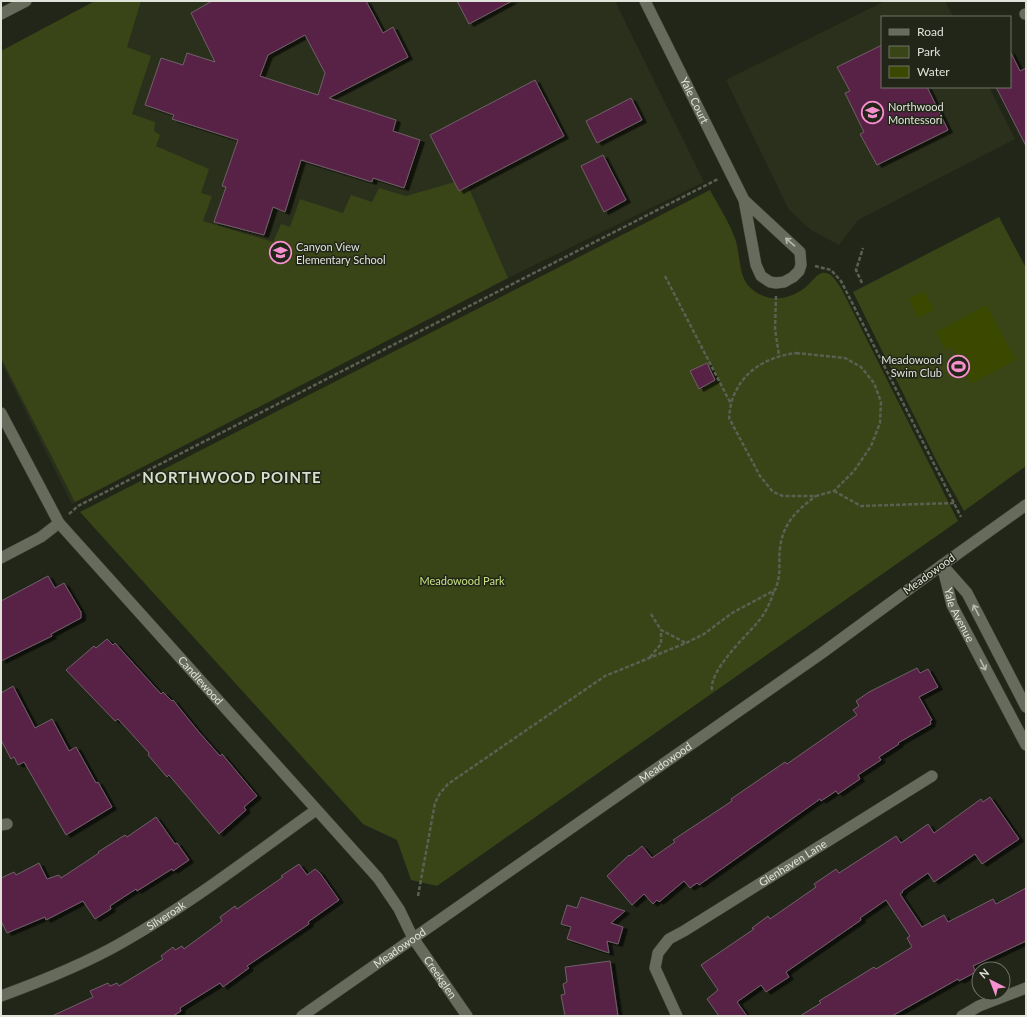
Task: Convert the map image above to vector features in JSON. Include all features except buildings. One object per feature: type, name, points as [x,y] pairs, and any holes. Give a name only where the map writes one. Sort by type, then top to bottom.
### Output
[{"type":"street","points":[[1,14],[26,1]]},
{"type":"street","name":"Yale Court","points":[[645,1],[744,200],[756,265],[761,276],[770,282],[776,283]]},
{"type":"street","name":"Yale Court","points":[[744,200],[795,245],[800,252],[801,265]]},
{"type":"street","points":[[776,283],[784,282],[793,277],[799,271],[801,265]]},
{"type":"street","name":"Candlewood","points":[[1,413],[58,523],[378,878],[399,910],[414,938]]},
{"type":"street","name":"Meadowood","points":[[302,1016],[822,653],[1026,505]]},
{"type":"street","points":[[1,558],[41,537],[58,523]]},
{"type":"street","name":"Yale Avenue","points":[[942,565],[967,594],[1026,706]]},
{"type":"street","name":"Yale Avenue","points":[[942,565],[952,605],[1026,745]]},
{"type":"street","name":"Glenhaven Lane","points":[[677,1016],[655,968],[658,953],[669,939],[684,932],[932,776]]},
{"type":"street","name":"Silveroak","points":[[1,996],[74,967],[122,942],[170,912],[316,810]]},
{"type":"street","name":"Creekglen","points":[[414,938],[467,1016]]},
{"type":"street","points":[[962,1016],[979,1006],[1026,988]]},
{"type":"path","points":[[58,523],[78,506],[730,173]]},
{"type":"path","points":[[862,283],[856,270],[863,248]]},
{"type":"path","points":[[801,265],[823,267],[830,270],[841,281],[961,516]]},
{"type":"path","points":[[665,276],[731,404]]},
{"type":"path","points":[[776,283],[775,329],[779,355]]},
{"type":"path","points":[[796,353],[845,358],[861,367],[874,382],[881,402],[880,423],[871,446],[854,471],[834,491],[816,496],[783,496],[773,492],[760,476],[729,418],[735,391],[753,370],[764,362],[779,355],[796,353]]},
{"type":"path","points":[[834,491],[861,506],[955,503]]},
{"type":"path","points":[[712,690],[711,686],[714,677],[735,647],[765,612],[775,590],[781,570],[780,548],[785,527],[793,515],[816,496]]},
{"type":"path","points":[[418,896],[435,803],[440,792],[448,784],[605,676],[686,644],[704,634],[732,613],[775,590]]},
{"type":"path","points":[[651,614],[661,630],[686,644]]},
{"type":"path","points":[[649,658],[661,644],[661,630]]},
{"type":"shaded area","name":"Canyon View Elementary School","points":[[95,1],[615,1],[704,182],[508,278],[72,504],[1,362],[1,51]]},
{"type":"shaded area","name":"Northwood Montessori","points":[[885,1],[945,1],[952,16],[881,16],[881,88],[990,88],[1015,139],[858,220],[839,245],[811,230],[789,210],[726,80]]},
{"type":"green space","points":[[95,1],[141,1],[127,47],[151,56],[132,114],[155,122],[154,131],[160,135],[156,146],[209,169],[201,193],[212,196],[203,221],[273,242],[281,224],[290,227],[300,199],[343,213],[351,195],[372,202],[379,188],[406,196],[455,182],[459,191],[468,186],[508,278],[75,502],[1,358],[1,51]]},
{"type":"green space","name":"Meadowood Park","points":[[710,190],[732,230],[744,279],[753,290],[767,297],[781,298],[795,294],[802,290],[816,276],[822,273],[829,274],[836,281],[842,290],[958,521],[437,886],[411,880],[397,840],[363,824],[80,512]]},
{"type":"green space","name":"Meadowood Swim Club","points":[[999,217],[1026,268],[1026,466],[964,511],[937,462],[853,292]]},
{"type":"water","points":[[924,291],[934,310],[918,318],[909,299]]},
{"type":"water","points":[[986,305],[1016,360],[971,384],[951,346],[945,350],[936,332]]},
{"type":"place","name":"Northwood Montessori","points":[[872,113]]},
{"type":"place","name":"Canyon View Elementary School","points":[[281,253]]},
{"type":"place","name":"Meadowood Swim Club","points":[[958,366]]},
{"type":"district","name":"NORTHWOOD POINTE","points":[[232,478]]}]
